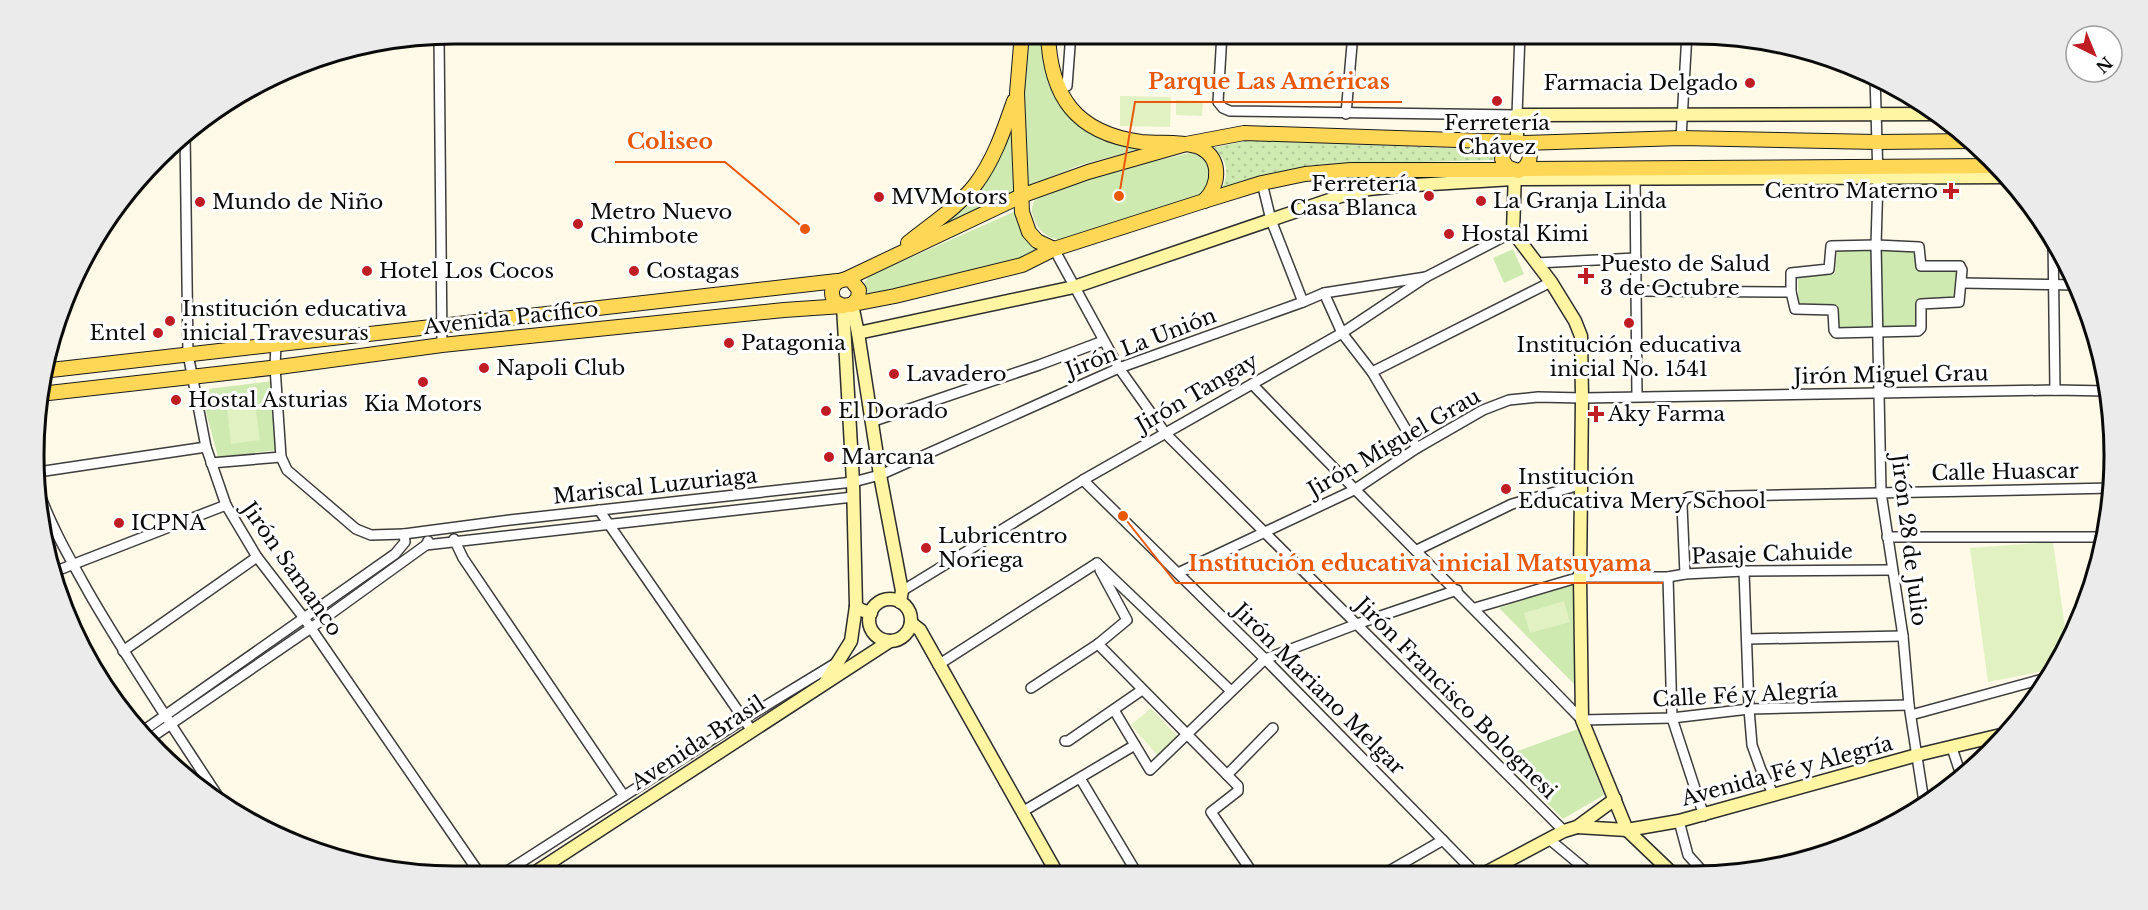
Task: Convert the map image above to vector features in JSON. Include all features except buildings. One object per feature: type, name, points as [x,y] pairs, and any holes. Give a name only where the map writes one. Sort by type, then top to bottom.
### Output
[{"type":"main road","points":[[1021,44],[1017,93],[1022,212],[1029,232],[1045,246],[1054,249]]},
{"type":"main road","points":[[1049,44],[1051,68],[1058,88],[1073,111],[1090,125],[1114,136],[1141,142],[1186,144],[1245,133],[1517,143],[1681,138],[1958,141]]},
{"type":"main road","points":[[890,257],[951,209],[974,186],[992,158],[1017,93]]},
{"type":"main road","points":[[1517,143],[1517,115],[1923,114]]},
{"type":"main road","points":[[858,333],[1074,287],[1341,196],[1369,189],[1516,172],[1527,166],[1530,158],[1528,149],[1517,143]]},
{"type":"main road","points":[[1516,172],[1503,163],[1502,153],[1504,149],[1517,143]]},
{"type":"main road","points":[[1186,144],[1205,150],[1212,157],[1216,166],[1216,185],[1204,201]]},
{"type":"main road","name":"Avenida Pacífico","points":[[52,370],[842,280],[1021,196],[1088,172],[1186,144]]},
{"type":"main road","name":"Avenida Pacífico","points":[[48,393],[275,368],[442,345],[784,310],[848,306],[895,297],[1012,267],[1054,249],[1204,201],[1262,183],[1305,174],[1351,170],[1635,173],[1878,172],[1986,167]]},
{"type":"main road","points":[[1516,172],[1513,232],[1551,282],[1575,321],[1581,336],[1582,720],[1627,830],[1665,866]]},
{"type":"main road","points":[[1878,172],[1995,177]]},
{"type":"main road","points":[[842,280],[854,282],[859,290],[858,298],[848,306],[835,302],[831,294],[834,285],[842,280]]},
{"type":"main road","points":[[848,306],[858,333],[901,597],[911,623],[920,630],[1053,866]]},
{"type":"main road","points":[[848,306],[856,606],[851,641]]},
{"type":"main road","points":[[824,685],[851,641],[881,602],[901,597]]},
{"type":"main road","points":[[856,606],[870,616],[873,632],[880,639],[890,641],[904,636],[911,623]]},
{"type":"main road","name":"Avenida Brasil","points":[[545,866],[890,641]]},
{"type":"main road","name":"Avenida Fé y Alegría","points":[[1577,827],[1627,830],[1704,816],[1917,755],[1992,738]]},
{"type":"main road","name":"Avenida Fé y Alegría","points":[[1498,866],[1549,838],[1577,827],[1615,799]]},
{"type":"street","points":[[439,44],[442,345]]},
{"type":"street","points":[[1067,86],[1070,44]]},
{"type":"street","points":[[1221,44],[1218,102],[1230,111],[1517,115],[1520,44]]},
{"type":"street","points":[[1346,114],[1352,44]]},
{"type":"street","points":[[1681,138],[1686,44]]},
{"type":"street","name":"Jirón 28 de Julio","points":[[1875,86],[1881,492],[1903,636],[1910,710],[1923,796]]},
{"type":"street","name":"Jirón Samanco","points":[[184,146],[188,354],[206,447],[226,505],[257,557],[304,618],[474,866]]},
{"type":"street","points":[[1635,173],[1637,396]]},
{"type":"street","points":[[1262,183],[1271,220],[1303,302]]},
{"type":"street","name":"Jirón Tangay","points":[[901,597],[1083,480],[1342,333],[1426,277],[1513,232]]},
{"type":"street","points":[[1876,245],[1919,247],[1920,265],[1960,266],[1962,283],[1960,300],[1957,303],[1921,304],[1921,328],[1918,331],[1836,333],[1833,310],[1795,309],[1791,292],[1791,273],[1829,269],[1831,246],[1876,245]]},
{"type":"street","name":"Jirón Francisco Bolognesi","points":[[1054,249],[1119,369],[1166,434],[1564,831]]},
{"type":"street","points":[[2053,257],[2055,390]]},
{"type":"street","points":[[1536,263],[1636,258]]},
{"type":"street","name":"Jirón La Unión","points":[[880,475],[1119,369],[1303,302],[1324,292],[1426,277]]},
{"type":"street","points":[[1372,372],[1551,282]]},
{"type":"street","points":[[1962,283],[2067,285]]},
{"type":"street","points":[[1636,291],[1791,292]]},
{"type":"street","points":[[1324,292],[1342,333],[1372,372],[1417,448]]},
{"type":"street","points":[[871,422],[1103,341]]},
{"type":"street","points":[[276,344],[275,368],[281,457],[287,470],[356,529],[371,535],[404,534]]},
{"type":"street","points":[[1252,384],[1354,490],[1457,590],[1582,720]]},
{"type":"street","name":"Jirón Miguel Grau","points":[[1178,573],[1354,490],[1417,448],[1483,410],[1509,400],[1538,397],[2099,391]]},
{"type":"street","points":[[44,471],[206,447]]},
{"type":"street","points":[[211,463],[281,457]]},
{"type":"street","name":"Mariscal Luzuriaga","points":[[154,734],[169,719],[394,554],[405,542],[404,534],[853,482],[880,475]]},
{"type":"street","name":"Jirón Mariano Melgar","points":[[1083,480],[1265,659],[1468,866]]},
{"type":"street","points":[[1417,550],[1512,504],[1580,485]]},
{"type":"street","name":"Calle Huascar","points":[[1685,574],[1682,505],[1689,497],[2103,488]]},
{"type":"street","name":"Mariscal Luzuriaga","points":[[426,545],[853,497]]},
{"type":"street","points":[[60,570],[226,505]]},
{"type":"street","points":[[599,510],[752,731]]},
{"type":"street","points":[[48,516],[73,565],[123,651],[212,787]]},
{"type":"street","points":[[450,528],[463,558],[624,796]]},
{"type":"street","name":"Mariscal Luzuriaga","points":[[148,729],[169,719],[311,628],[426,545],[433,530]]},
{"type":"street","points":[[1887,537],[2096,537]]},
{"type":"street","points":[[123,651],[257,557]]},
{"type":"street","points":[[1031,688],[1098,644],[1127,620],[1097,563]]},
{"type":"street","points":[[938,665],[1097,563]]},
{"type":"street","points":[[1097,563],[1231,691]]},
{"type":"street","name":"Pasaje Cahuide","points":[[1474,608],[1580,577],[1668,577],[1744,571],[1892,570]]},
{"type":"street","points":[[1744,571],[1752,745],[1761,770],[1774,795]]},
{"type":"street","points":[[1668,577],[1672,718],[1704,816]]},
{"type":"street","points":[[1114,710],[1150,770],[1265,659],[1357,624],[1457,590]]},
{"type":"street","points":[[1747,639],[1903,636]]},
{"type":"street","points":[[1098,644],[1238,786],[1238,791],[1211,812],[1248,866]]},
{"type":"street","points":[[515,866],[744,719],[838,662]]},
{"type":"street","name":"Calle Fé y Alegría","points":[[1582,720],[1672,718],[1749,709],[1910,710],[2037,680]]},
{"type":"street","points":[[1065,741],[1142,690]]},
{"type":"street","points":[[1227,775],[1273,728]]},
{"type":"street","points":[[1022,812],[1135,745]]},
{"type":"street","points":[[1952,748],[1959,768]]},
{"type":"street","points":[[1080,778],[1133,866]]},
{"type":"street","points":[[1679,821],[1688,855],[1698,866]]},
{"type":"street","points":[[1549,838],[1582,866]]},
{"type":"street","points":[[1398,866],[1443,840]]},
{"type":"green space","points":[[1024,44],[1042,44],[1043,55],[1062,106],[1148,147],[1080,165],[1024,188]]},
{"type":"green space","points":[[1120,96],[1171,97],[1170,127],[1120,126]]},
{"type":"green space","points":[[1176,100],[1203,101],[1202,116],[1176,115]]},
{"type":"green space","points":[[1014,114],[1016,192],[937,229],[953,215]]},
{"type":"green space","points":[[1245,141],[1492,150],[1497,154],[1493,160],[1312,165],[1222,188],[1226,166],[1221,156],[1212,148]]},
{"type":"green space","points":[[1189,153],[1202,158],[1211,172],[1212,177],[1203,194],[1074,240],[1050,237],[1041,230],[1034,219],[1032,210],[1035,200],[1104,173]]},
{"type":"green space","points":[[1018,210],[1023,230],[1029,241],[1044,253],[872,296],[866,291],[864,283],[869,276]]},
{"type":"green space","points":[[1513,249],[1524,274],[1504,283],[1493,258]]},
{"type":"green space","points":[[1837,250],[1916,250],[1918,270],[1959,270],[1958,299],[1919,301],[1917,327],[1839,330],[1838,305],[1798,305],[1798,276],[1835,274]]},
{"type":"green space","points":[[272,381],[279,450],[218,457],[200,390]]},
{"type":"green space","points":[[254,396],[260,440],[231,444],[226,399]]},
{"type":"green space","points":[[2053,542],[2065,630],[2043,671],[1988,682],[1970,548]]},
{"type":"green space","points":[[1575,581],[1574,684],[1499,608]]},
{"type":"green space","points":[[1564,601],[1570,622],[1530,633],[1524,613]]},
{"type":"green space","points":[[1151,708],[1178,737],[1158,756],[1131,725]]},
{"type":"green space","points":[[1578,729],[1604,795],[1563,819],[1501,757]]},
{"type":"shaded area","points":[[50,532],[57,547],[56,555]]},
{"type":"place","name":"Farmacia Delgado","points":[[1750,83]]},
{"type":"place","name":"Ferretería Chávez","points":[[1497,101]]},
{"type":"place","name":"Centro Materno","points":[[1951,191]]},
{"type":"place","name":"Parque Las Américas","points":[[1119,196]]},
{"type":"place","name":"Ferretería Casa Blanca","points":[[1429,196]]},
{"type":"place","name":"MVMotors","points":[[879,197]]},
{"type":"place","name":"La Granja Linda","points":[[1481,201]]},
{"type":"place","name":"Mundo de Niño","points":[[200,202]]},
{"type":"place","name":"Metro Nuevo Chimbote","points":[[578,224]]},
{"type":"place","name":"Coliseo","points":[[805,229]]},
{"type":"place","name":"Hostal Kimi","points":[[1449,234]]},
{"type":"place","name":"Hotel Los Cocos","points":[[367,271]]},
{"type":"place","name":"Costagas","points":[[634,271]]},
{"type":"place","name":"Puesto de Salud 3 de Octubre","points":[[1586,276]]},
{"type":"place","name":"Institución educativa inicial Travesuras","points":[[170,321]]},
{"type":"place","name":"Institución educativa inicial No. 1541","points":[[1629,323]]},
{"type":"place","name":"Entel","points":[[158,333]]},
{"type":"place","name":"Patagonia","points":[[729,343]]},
{"type":"place","name":"Napoli Club","points":[[484,368]]},
{"type":"place","name":"Lavadero","points":[[894,374]]},
{"type":"place","name":"Kia Motors","points":[[423,382]]},
{"type":"place","name":"Hostal Asturias","points":[[176,400]]},
{"type":"place","name":"El Dorado","points":[[826,411]]},
{"type":"place","name":"Aky Farma","points":[[1596,414]]},
{"type":"place","name":"Marcana","points":[[829,457]]},
{"type":"place","name":"Institución Educativa Mery School","points":[[1506,489]]},
{"type":"place","name":"Institución educativa inicial Matsuyama","points":[[1123,516]]},
{"type":"place","name":"ICPNA","points":[[119,523]]},
{"type":"place","name":"Lubricentro Noriega","points":[[926,548]]}]
